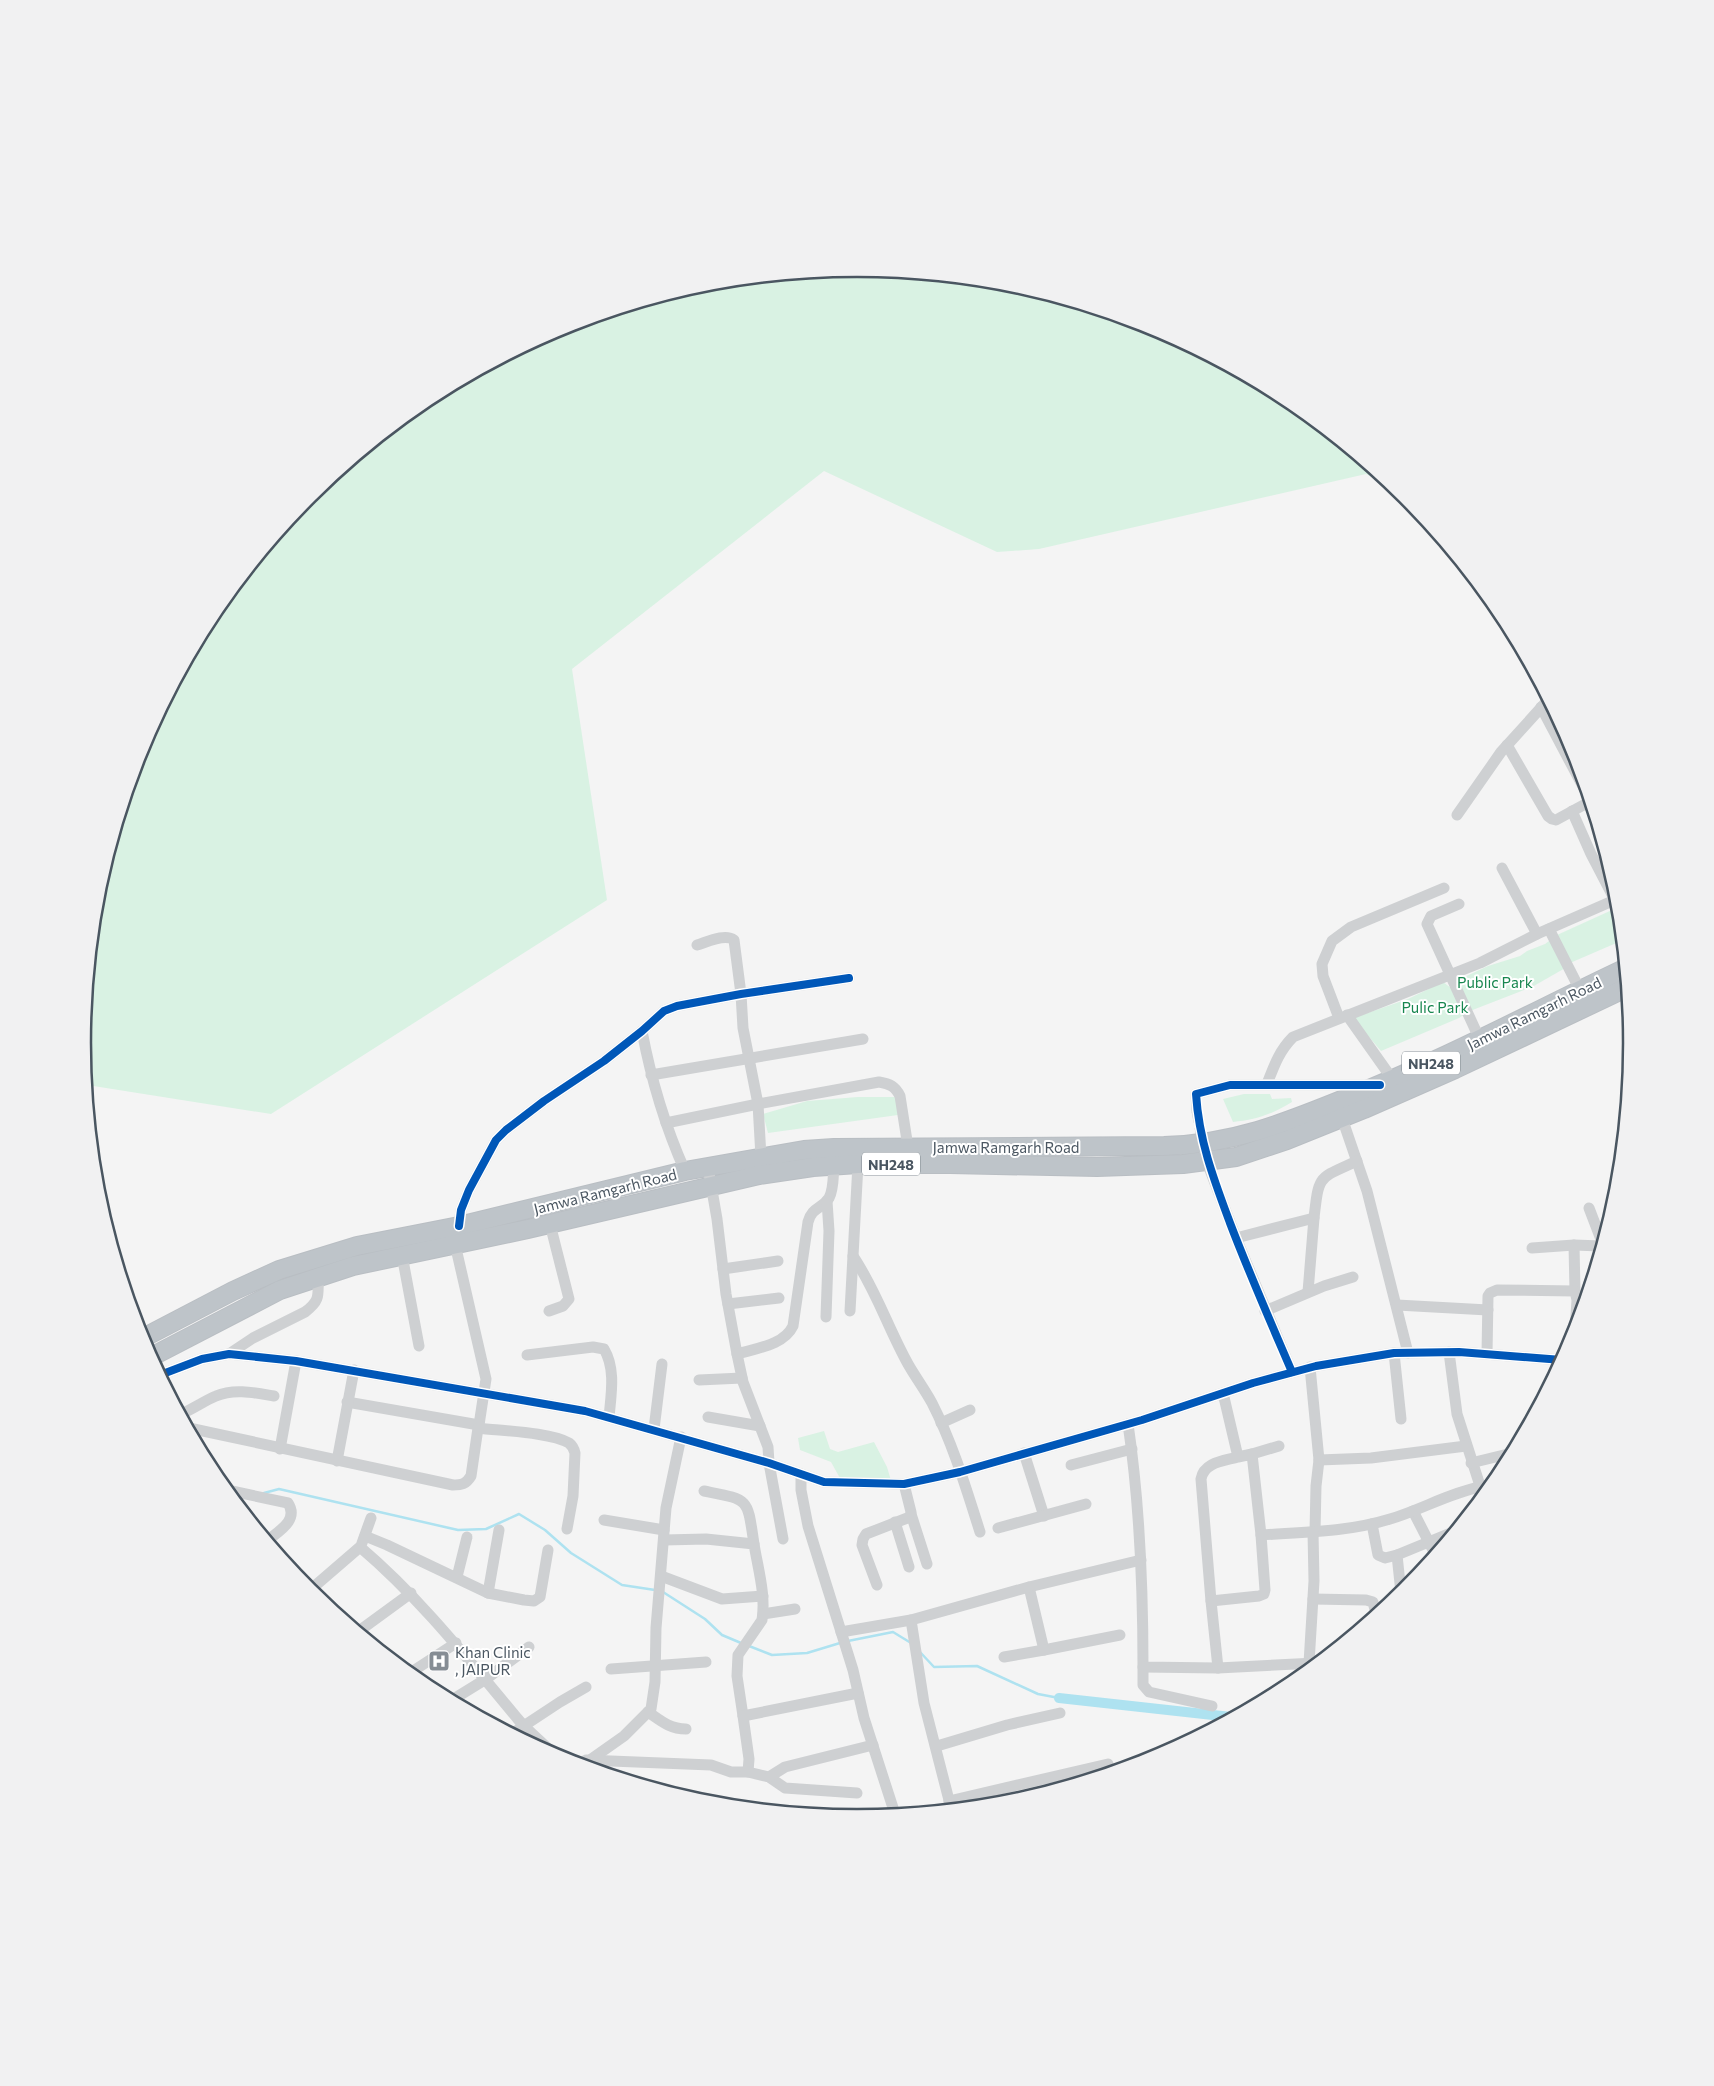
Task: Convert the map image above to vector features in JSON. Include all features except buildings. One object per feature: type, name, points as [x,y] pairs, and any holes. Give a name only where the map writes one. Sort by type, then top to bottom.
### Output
[{"type":"highway","name":"Jamwa Ramgarh Road","points":[[150,1335],[279,1270],[357,1246],[459,1226],[685,1171],[761,1157],[834,1148],[1164,1146],[1202,1138],[1231,1139],[1261,1131],[1386,1082],[1480,1040],[1619,971]]},
{"type":"highway","name":"Jamwa Ramgarh Road","points":[[158,1354],[280,1290],[318,1276],[353,1266],[550,1224],[759,1175],[834,1165],[858,1164],[1097,1167],[1207,1162],[1256,1151],[1342,1118],[1455,1069],[1621,990]]},
{"type":"street","points":[[1457,815],[1507,745],[1544,704]]},
{"type":"street","points":[[1507,745],[1548,816],[1556,820],[1584,805]]},
{"type":"street","points":[[1572,812],[1604,876]]},
{"type":"street","points":[[1502,868],[1538,934]]},
{"type":"street","points":[[1386,1082],[1343,1017],[1323,976],[1322,964],[1332,941],[1351,927],[1444,888]]},
{"type":"street","points":[[1459,904],[1431,916],[1427,924],[1480,1040]]},
{"type":"street","points":[[1267,1084],[1277,1057],[1285,1045],[1300,1034],[1480,963],[1549,929],[1610,905]]},
{"type":"street","points":[[1549,929],[1580,990]]},
{"type":"street","points":[[697,945],[726,937],[731,937],[734,940],[743,1028],[758,1104],[761,1157]]},
{"type":"street","points":[[459,1226],[461,1210],[469,1190],[496,1140],[537,1106],[604,1060],[642,1031],[664,1011],[677,1006],[741,994],[849,978]]},
{"type":"street","points":[[642,1031],[651,1075],[666,1123],[685,1171]]},
{"type":"street","points":[[651,1075],[863,1039]]},
{"type":"street","points":[[666,1123],[879,1082],[890,1084],[896,1088],[903,1103],[908,1147]]},
{"type":"street","points":[[1197,1111],[1196,1094],[1230,1085],[1386,1082]]},
{"type":"street","points":[[1342,1118],[1367,1191],[1408,1353]]},
{"type":"street","points":[[1202,1138],[1207,1162],[1236,1238],[1292,1372]]},
{"type":"street","points":[[1308,1292],[1318,1187],[1326,1175],[1357,1161]]},
{"type":"street","points":[[850,1311],[858,1164]]},
{"type":"street","points":[[737,1354],[778,1340],[787,1336],[791,1331],[810,1214],[827,1201],[830,1195],[834,1165]]},
{"type":"street","points":[[708,1167],[737,1354],[742,1378],[768,1447],[769,1463],[783,1539]]},
{"type":"street","points":[[826,1317],[829,1231],[827,1201]]},
{"type":"street","points":[[1589,1208],[1599,1233]]},
{"type":"street","points":[[1236,1238],[1314,1218]]},
{"type":"street","points":[[549,1311],[563,1306],[569,1299],[550,1224]]},
{"type":"street","points":[[196,1430],[420,1479],[462,1485],[467,1482],[471,1476],[486,1378],[455,1244]]},
{"type":"street","points":[[1574,1244],[1579,1297]]},
{"type":"street","points":[[1532,1248],[1574,1244],[1596,1246]]},
{"type":"street","points":[[402,1255],[419,1346]]},
{"type":"street","points":[[852,1256],[871,1284],[908,1365],[941,1422],[980,1532]]},
{"type":"street","points":[[723,1269],[778,1261]]},
{"type":"street","points":[[229,1354],[243,1344],[314,1306],[318,1299],[318,1276]]},
{"type":"street","points":[[1265,1310],[1308,1292],[1353,1277]]},
{"type":"street","points":[[1487,1354],[1488,1296],[1490,1293],[1497,1290],[1579,1297]]},
{"type":"street","points":[[728,1304],[779,1298]]},
{"type":"street","points":[[1397,1306],[1488,1310]]},
{"type":"street","points":[[527,1355],[593,1347],[604,1349],[612,1379],[609,1418]]},
{"type":"street","points":[[166,1373],[202,1359],[229,1354],[296,1361],[585,1411],[769,1463],[824,1482],[904,1484],[960,1472],[1128,1424],[1310,1367],[1394,1353],[1448,1352],[1554,1359]]},
{"type":"street","points":[[1448,1352],[1457,1414],[1481,1487]]},
{"type":"street","points":[[1394,1353],[1401,1419]]},
{"type":"street","points":[[280,1449],[296,1361]]},
{"type":"street","points":[[654,1429],[662,1364]]},
{"type":"street","points":[[1310,1367],[1319,1460],[1314,1532],[1313,1658]]},
{"type":"street","points":[[337,1461],[354,1370]]},
{"type":"street","points":[[698,1380],[742,1378]]},
{"type":"street","points":[[186,1411],[226,1393],[255,1392],[274,1396]]},
{"type":"street","points":[[1223,1393],[1238,1456]]},
{"type":"street","points":[[347,1402],[549,1437],[568,1443],[573,1447],[575,1453],[573,1496],[567,1529]]},
{"type":"street","points":[[941,1422],[970,1410]]},
{"type":"street","points":[[708,1416],[760,1426]]},
{"type":"street","points":[[1128,1424],[1138,1503],[1143,1685],[1149,1692],[1212,1706]]},
{"type":"street","points":[[589,1759],[624,1736],[651,1710],[666,1508],[681,1437]]},
{"type":"street","points":[[1218,1668],[1202,1473],[1209,1466],[1238,1456],[1280,1446]]},
{"type":"street","points":[[1319,1460],[1371,1458],[1466,1446]]},
{"type":"street","points":[[1072,1466],[1132,1449]]},
{"type":"street","points":[[1024,1453],[1044,1516]]},
{"type":"street","points":[[1211,1601],[1264,1594],[1261,1534],[1252,1454]]},
{"type":"street","points":[[1472,1463],[1502,1456]]},
{"type":"street","points":[[801,1474],[801,1490],[808,1526],[893,1808]]},
{"type":"street","points":[[904,1484],[926,1564]]},
{"type":"street","points":[[704,1491],[736,1497],[746,1504],[763,1596],[762,1620],[738,1655],[737,1676],[749,1759],[748,1772]]},
{"type":"street","points":[[1261,1534],[1342,1530],[1372,1524],[1413,1511],[1463,1491],[1478,1491]]},
{"type":"street","points":[[237,1492],[288,1503],[291,1514],[289,1522],[272,1537]]},
{"type":"street","points":[[998,1528],[1086,1504]]},
{"type":"street","points":[[1413,1511],[1433,1548]]},
{"type":"street","points":[[877,1585],[862,1545],[863,1539],[866,1534],[907,1518],[911,1514]]},
{"type":"street","points":[[316,1584],[362,1541],[371,1518]]},
{"type":"street","points":[[604,1520],[664,1535],[754,1544]]},
{"type":"street","points":[[894,1522],[908,1567]]},
{"type":"street","points":[[1372,1524],[1378,1555],[1385,1558],[1442,1537]]},
{"type":"street","points":[[488,1593],[499,1530]]},
{"type":"street","points":[[457,1577],[467,1537]]},
{"type":"street","points":[[362,1541],[457,1577],[488,1593],[524,1600],[538,1600],[542,1594],[548,1550]]},
{"type":"street","points":[[362,1541],[456,1643],[518,1721],[537,1738]]},
{"type":"street","points":[[1397,1555],[1400,1582]]},
{"type":"street","points":[[843,1637],[1141,1560]]},
{"type":"street","points":[[661,1578],[722,1599],[763,1596]]},
{"type":"street","points":[[1029,1588],[1044,1650]]},
{"type":"street","points":[[364,1629],[411,1593]]},
{"type":"street","points":[[1313,1599],[1366,1600],[1373,1602],[1374,1607]]},
{"type":"street","points":[[763,1614],[795,1608]]},
{"type":"street","points":[[911,1620],[924,1703],[949,1803]]},
{"type":"street","points":[[1004,1657],[1120,1635]]},
{"type":"street","points":[[416,1669],[456,1643]]},
{"type":"street","points":[[458,1696],[486,1679],[529,1647]]},
{"type":"street","points":[[611,1669],[706,1662]]},
{"type":"street","points":[[1143,1667],[1218,1668],[1305,1663]]},
{"type":"street","points":[[518,1730],[586,1687]]},
{"type":"street","points":[[743,1716],[858,1693]]},
{"type":"street","points":[[648,1712],[668,1726],[676,1729],[686,1729]]},
{"type":"street","points":[[936,1746],[1007,1725],[1060,1713]]},
{"type":"street","points":[[769,1777],[779,1770],[794,1764],[873,1745]]},
{"type":"street","points":[[596,1762],[711,1765],[731,1772],[748,1772],[769,1777],[785,1788],[857,1793]]},
{"type":"street","points":[[969,1800],[1108,1764]]},
{"type":"green space","points":[[857,277],[957,284],[1055,303],[1103,318],[1196,356],[1282,406],[1323,435],[1373,478],[1366,474],[1039,549],[997,552],[824,471],[572,669],[607,900],[271,1114],[93,1086],[91,1043],[98,943],[117,845],[132,797],[170,704],[220,618],[249,577],[281,538],[352,467],[391,435],[432,406],[474,380],[518,356],[611,318],[659,303],[708,292],[757,284]]},
{"type":"green space","name":"Public Park","points":[[1611,911],[1616,943],[1570,963],[1567,967],[1532,987],[1470,1011],[1458,980],[1488,966],[1520,956],[1545,944],[1557,935]]},
{"type":"green space","name":"Pulic Park","points":[[1443,982],[1451,988],[1465,1014],[1381,1051],[1353,1018],[1408,999]]},
{"type":"green space","points":[[1244,1094],[1270,1094],[1272,1099],[1291,1098],[1292,1102],[1264,1116],[1233,1122],[1223,1099]]},
{"type":"green space","points":[[858,1097],[896,1097],[898,1115],[768,1133],[763,1114],[807,1101]]},
{"type":"green space","points":[[824,1431],[830,1449],[838,1452],[874,1442],[887,1467],[892,1484],[841,1480],[831,1462],[800,1450],[798,1438]]},
{"type":"waterway","points":[[264,1493],[279,1489],[458,1530],[486,1529],[519,1514],[545,1530],[571,1553],[622,1585],[655,1590]]},
{"type":"waterway","points":[[663,1592],[705,1619],[722,1635],[741,1643]]},
{"type":"waterway","points":[[848,1641],[893,1632],[911,1643]]},
{"type":"waterway","points":[[749,1646],[772,1655],[807,1653],[840,1643]]},
{"type":"waterway","points":[[920,1652],[934,1667],[977,1666],[1038,1694],[1059,1698]]},
{"type":"waterway","points":[[1059,1698],[1222,1716]]},
{"type":"tunnel","points":[[1197,1111],[1201,1133]]},
{"type":"cycle path","points":[[459,1226],[461,1210],[469,1190],[496,1140],[544,1101],[604,1061],[664,1011],[677,1006],[741,994],[849,978]]},
{"type":"cycle path","points":[[1292,1372],[1218,1191],[1200,1128],[1196,1094],[1230,1085],[1380,1085]]},
{"type":"cycle path","points":[[166,1373],[202,1359],[229,1354],[296,1361],[585,1411],[769,1463],[824,1482],[904,1484],[960,1472],[1142,1420],[1253,1383],[1316,1366],[1394,1353],[1459,1352],[1554,1359]]},
{"type":"place","name":"Khan Clinic , JAIPUR","points":[[439,1661]]}]
